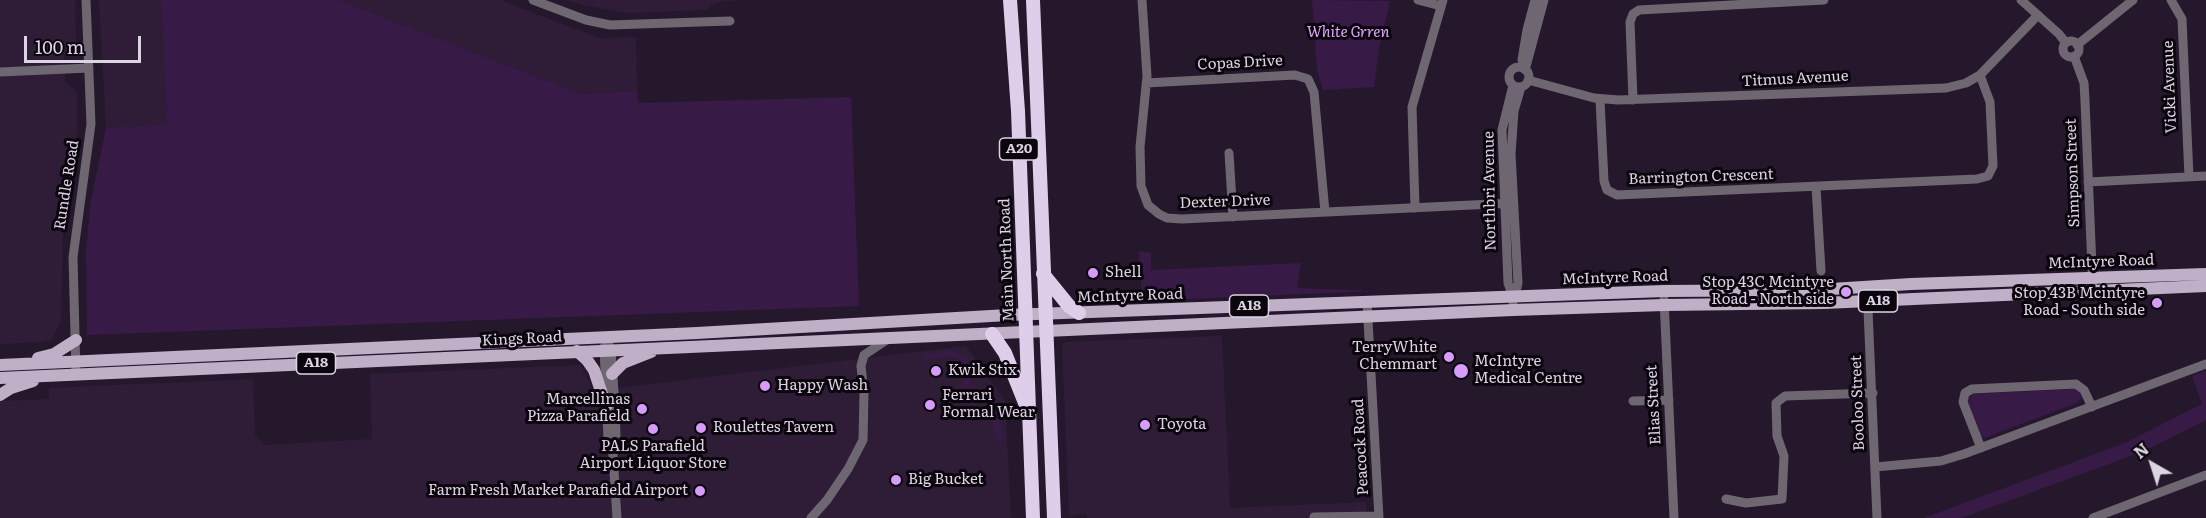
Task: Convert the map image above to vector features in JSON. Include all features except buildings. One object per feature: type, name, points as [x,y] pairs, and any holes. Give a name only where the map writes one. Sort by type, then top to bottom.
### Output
[{"type":"highway","name":"Main North Road","points":[[1010,0],[1018,111],[1033,518]]},
{"type":"highway","name":"A20","points":[[1033,0],[1054,518]]},
{"type":"highway","points":[[1043,274],[1069,306],[1079,313]]},
{"type":"highway","points":[[992,334],[1005,353],[1029,413]]},
{"type":"main road","name":"McIntyre Road","points":[[1046,331],[1513,310],[1868,301],[2206,274]]},
{"type":"main road","name":"McIntyre Road","points":[[1026,315],[1664,291],[2093,284],[2206,286]]},
{"type":"main road","points":[[1178,309],[1207,315],[1209,324]]},
{"type":"main road","name":"Kings Road","points":[[2,365],[1026,315]]},
{"type":"main road","name":"Kings Road","points":[[0,378],[1046,331]]},
{"type":"main road","points":[[2,365],[48,356],[76,340]]},
{"type":"main road","points":[[612,374],[623,363],[664,348]]},
{"type":"main road","points":[[577,351],[588,360],[594,370],[606,406]]},
{"type":"main road","points":[[0,395],[21,384],[54,375]]},
{"type":"street","name":"Rundle Road","points":[[76,374],[73,258],[89,142],[86,0]]},
{"type":"street","points":[[533,0],[586,20],[610,25],[730,21]]},
{"type":"street","name":"Dexter Drive","points":[[1143,0],[1146,83],[1140,147],[1140,180],[1142,193],[1148,205],[1159,214],[1174,219],[1509,203]]},
{"type":"street","points":[[1415,208],[1412,107],[1442,3],[1418,0]]},
{"type":"street","points":[[1522,69],[1535,0]]},
{"type":"street","points":[[1522,69],[1544,0]]},
{"type":"street","points":[[1633,100],[1630,24],[1633,14],[1639,10],[1824,0]]},
{"type":"street","points":[[2021,0],[2066,43]]},
{"type":"street","points":[[2077,45],[2133,0]]},
{"type":"street","name":"Vicki Avenue","points":[[2171,0],[2182,19],[2189,177]]},
{"type":"street","name":"Titmus Avenue","points":[[1521,84],[1600,100],[1946,88],[1966,83],[1980,75],[2038,15]]},
{"type":"street","points":[[2072,42],[2077,45],[2079,50],[2074,57],[2065,54],[2063,49],[2066,43],[2072,42]]},
{"type":"street","name":"Simpson Street","points":[[2074,57],[2084,83],[2093,284]]},
{"type":"street","points":[[0,72],[89,68]]},
{"type":"street","points":[[1514,69],[1522,69],[1528,74],[1521,84],[1510,80],[1510,74],[1514,69]]},
{"type":"street","name":"Copas Drive","points":[[1146,83],[1299,75],[1308,79],[1314,92],[1325,212]]},
{"type":"street","name":"Barrington Crescent","points":[[1600,100],[1604,181],[1607,190],[1613,194],[1977,179],[1988,176],[1993,166],[1990,102],[1980,75]]},
{"type":"street","name":"Northbri Avenue","points":[[1513,310],[1513,297],[1508,283],[1509,203],[1502,130],[1521,84]]},
{"type":"street","points":[[1229,153],[1233,217]]},
{"type":"street","points":[[2088,182],[2206,176]]},
{"type":"street","points":[[1816,187],[1821,271]]},
{"type":"street","name":"Booloo Street","points":[[1867,287],[1877,518]]},
{"type":"street","name":"Elias Street","points":[[1664,291],[1674,518]]},
{"type":"street","name":"Peacock Road","points":[[1367,302],[1379,517]]},
{"type":"street","points":[[606,337],[606,406],[608,439],[613,455]]},
{"type":"street","points":[[811,518],[832,493],[856,456],[863,440],[864,393],[861,366],[864,356],[891,338]]},
{"type":"street","points":[[607,350],[612,374],[616,438],[613,455],[617,518]]},
{"type":"street","points":[[1875,467],[1941,461],[2206,364]]},
{"type":"street","points":[[1981,448],[1963,402],[1965,393],[1972,388],[2076,384],[2084,390],[2092,407]]},
{"type":"street","points":[[1726,499],[1746,503],[1782,499],[1784,456],[1777,436],[1776,403],[1785,396],[1872,393]]},
{"type":"street","points":[[1632,401],[1669,400]]},
{"type":"street","points":[[2092,518],[2206,476]]},
{"type":"street","points":[[1314,518],[1379,517]]},
{"type":"shaded area","points":[[0,0],[75,0],[76,43],[64,57],[65,81],[77,92],[77,128],[63,226],[61,321],[52,340],[43,342],[0,344]]},
{"type":"shaded area","points":[[99,0],[161,0],[167,124],[106,128]]},
{"type":"shaded area","points":[[339,0],[500,0],[599,38],[636,37],[637,91],[581,94]]},
{"type":"shaded area","points":[[568,0],[747,0],[722,1],[706,10],[628,13],[582,5]]},
{"type":"shaded area","points":[[1222,336],[1230,508],[1366,502],[1367,518],[1087,518],[1087,514],[1069,516],[1062,346],[1065,342]]},
{"type":"shaded area","points":[[966,346],[1005,401],[1011,518],[0,518],[0,401],[49,399],[49,388],[253,379],[255,436],[265,445],[372,439],[370,374],[581,365],[593,391]]},
{"type":"green space","points":[[161,0],[339,0],[581,94],[637,91],[638,103],[851,97],[859,306],[87,335],[86,252],[90,205],[106,128],[167,124]]},
{"type":"green space","name":"White Grren","points":[[1312,0],[1390,1],[1379,48],[1374,87],[1323,90],[1317,70]]},
{"type":"green space","points":[[1139,251],[1151,253],[1151,270],[1301,263],[1297,288],[1375,291],[1142,301]]},
{"type":"green space","points":[[953,350],[967,358],[975,371],[968,388],[970,395],[965,400],[961,386],[967,374],[964,363],[952,356],[924,360],[924,355]]},
{"type":"green space","points":[[2206,371],[2206,420],[2144,451],[1962,518],[1924,518],[2125,443],[2202,404],[2192,376]]},
{"type":"green space","points":[[2075,389],[2082,397],[2077,403],[1984,438],[1981,436],[1967,400],[1973,394]]},
{"type":"green space","points":[[991,394],[996,400],[1003,445],[994,436],[990,404],[988,402],[971,404],[967,401],[972,396]]},
{"type":"place","name":"Shell","points":[[1093,273]]},
{"type":"place","name":"Stop 43C Mcintyre Road - North side","points":[[1846,292]]},
{"type":"place","name":"Stop 43B Mcintyre Road - South side","points":[[2157,303]]},
{"type":"place","name":"TerryWhite Chemmart","points":[[1449,357]]},
{"type":"place","name":"Kwik Stix","points":[[936,371]]},
{"type":"place","name":"McIntyre Medical Centre","points":[[1461,371]]},
{"type":"place","name":"Happy Wash","points":[[765,386]]},
{"type":"place","name":"Ferrari Formal Wear","points":[[930,405]]},
{"type":"place","name":"Marcellinas Pizza Parafield","points":[[642,409]]},
{"type":"place","name":"Toyota","points":[[1145,425]]},
{"type":"place","name":"Roulettes Tavern","points":[[701,428]]},
{"type":"place","name":"PALS Parafield Airport Liquor Store","points":[[653,429]]},
{"type":"place","name":"Big Bucket","points":[[896,480]]},
{"type":"place","name":"Farm Fresh Market Parafield Airport","points":[[700,491]]}]
